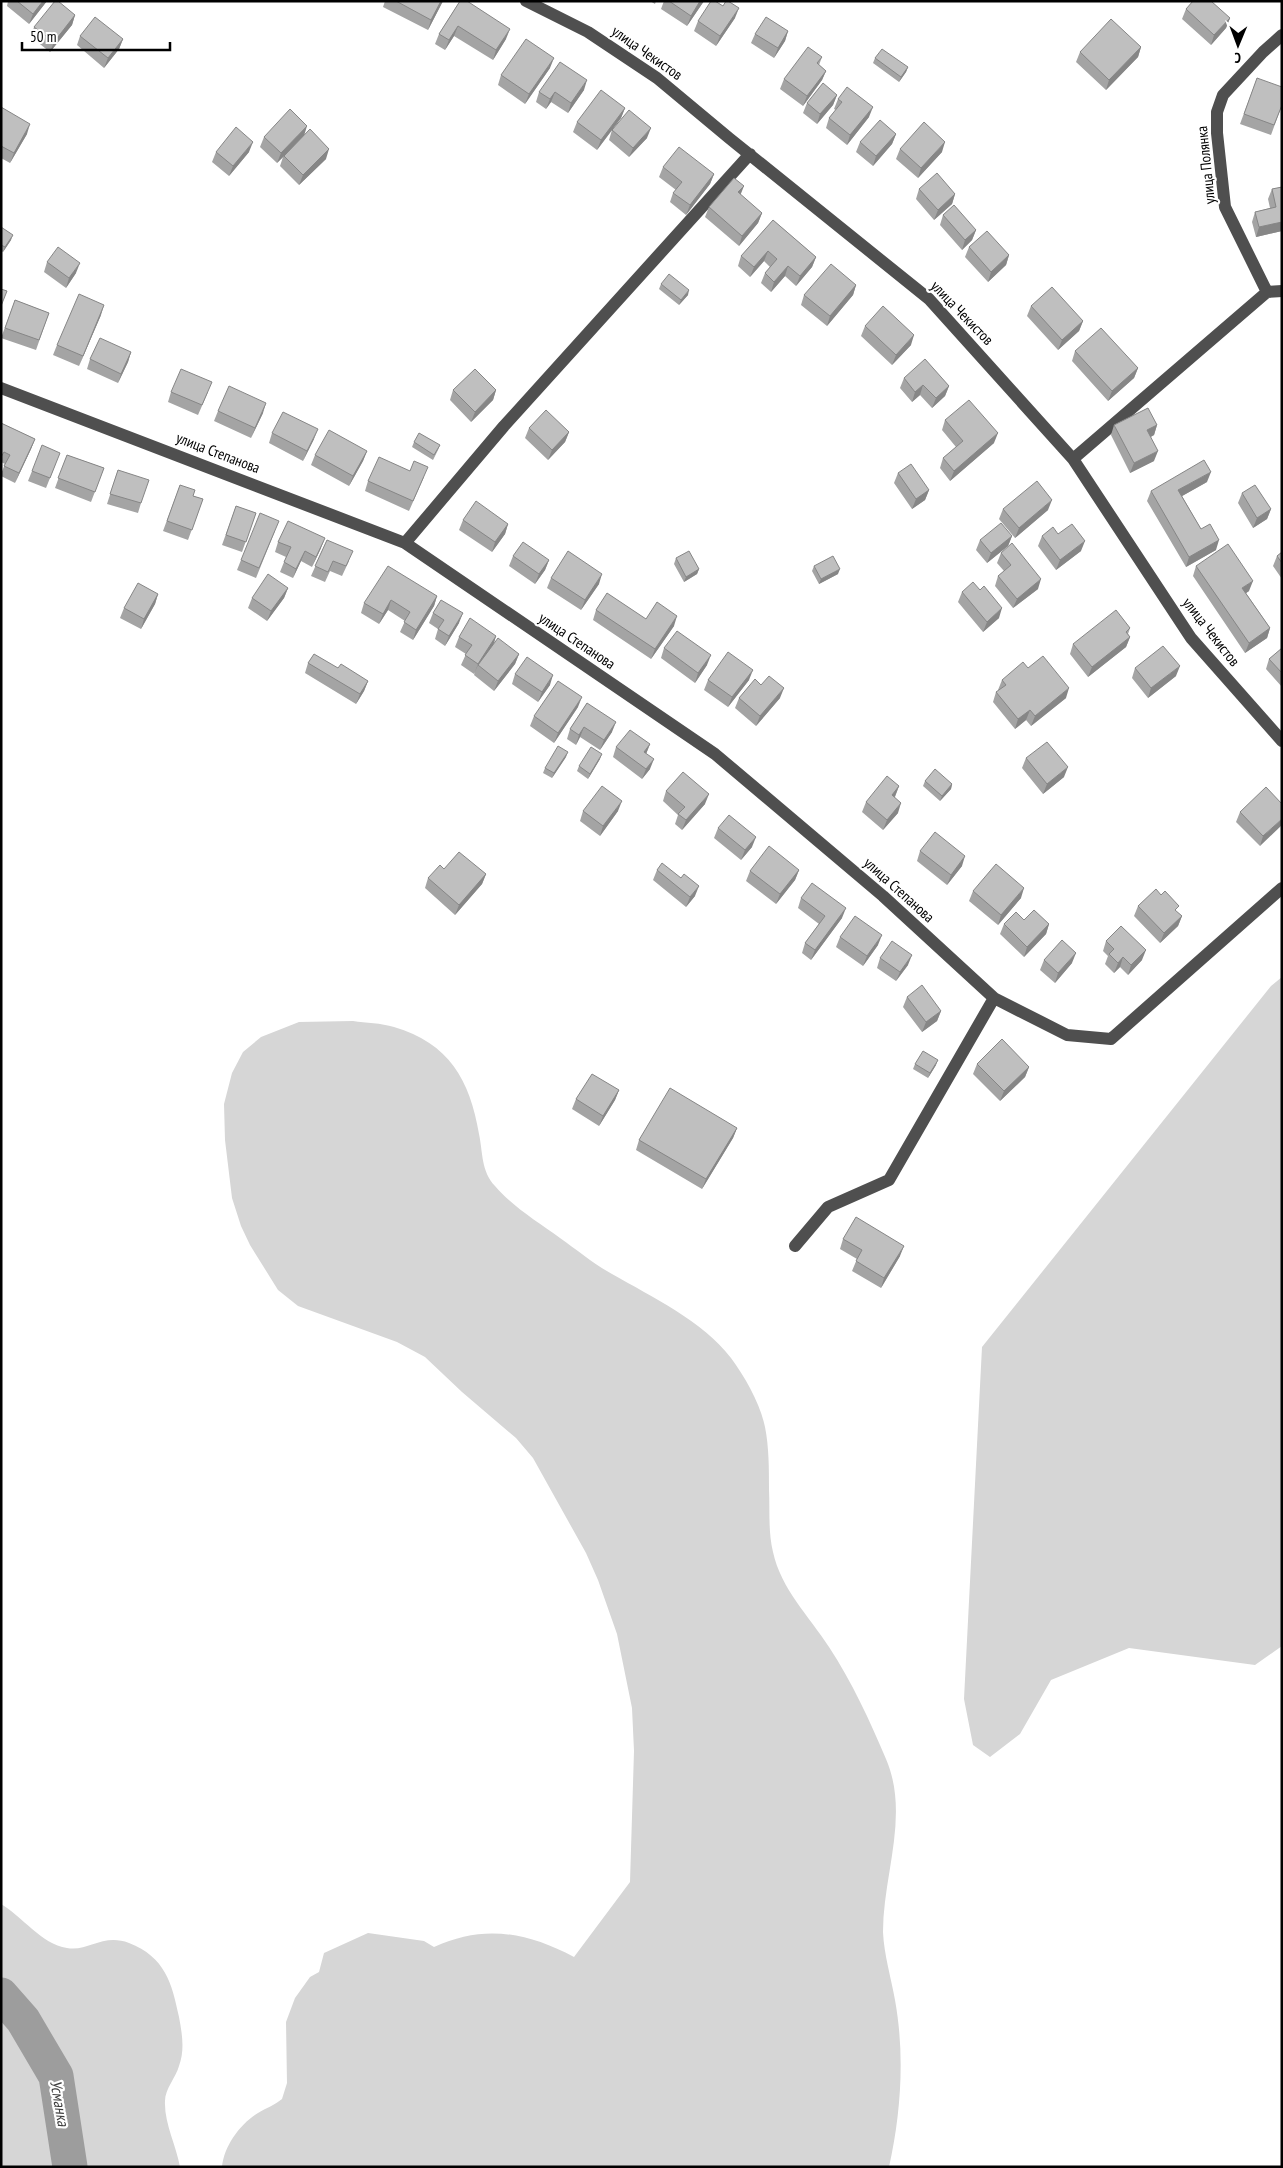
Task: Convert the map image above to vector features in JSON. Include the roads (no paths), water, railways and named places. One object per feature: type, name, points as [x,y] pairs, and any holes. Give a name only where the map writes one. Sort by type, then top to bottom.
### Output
[{"type":"street","name":"улица Чекистов","points":[[526,1],[588,32],[657,78],[929,299],[1074,459],[1191,638],[1282,741]]},
{"type":"street","name":"улица Полянка","points":[[1266,292],[1226,207],[1217,133],[1217,112],[1223,95],[1263,52],[1282,35]]},
{"type":"street","points":[[406,543],[504,426],[750,154]]},
{"type":"street","points":[[1074,459],[1266,292],[1282,291]]},
{"type":"street","name":"улица Степанова","points":[[1,388],[406,543],[715,754],[882,896],[994,998],[1068,1035],[1111,1039],[1282,888]]},
{"type":"street","points":[[795,1246],[828,1207],[889,1180],[994,998]]},
{"type":"waterway","name":"Усманка","points":[[1,1995],[23,2020],[56,2076],[70,2167]]}]
